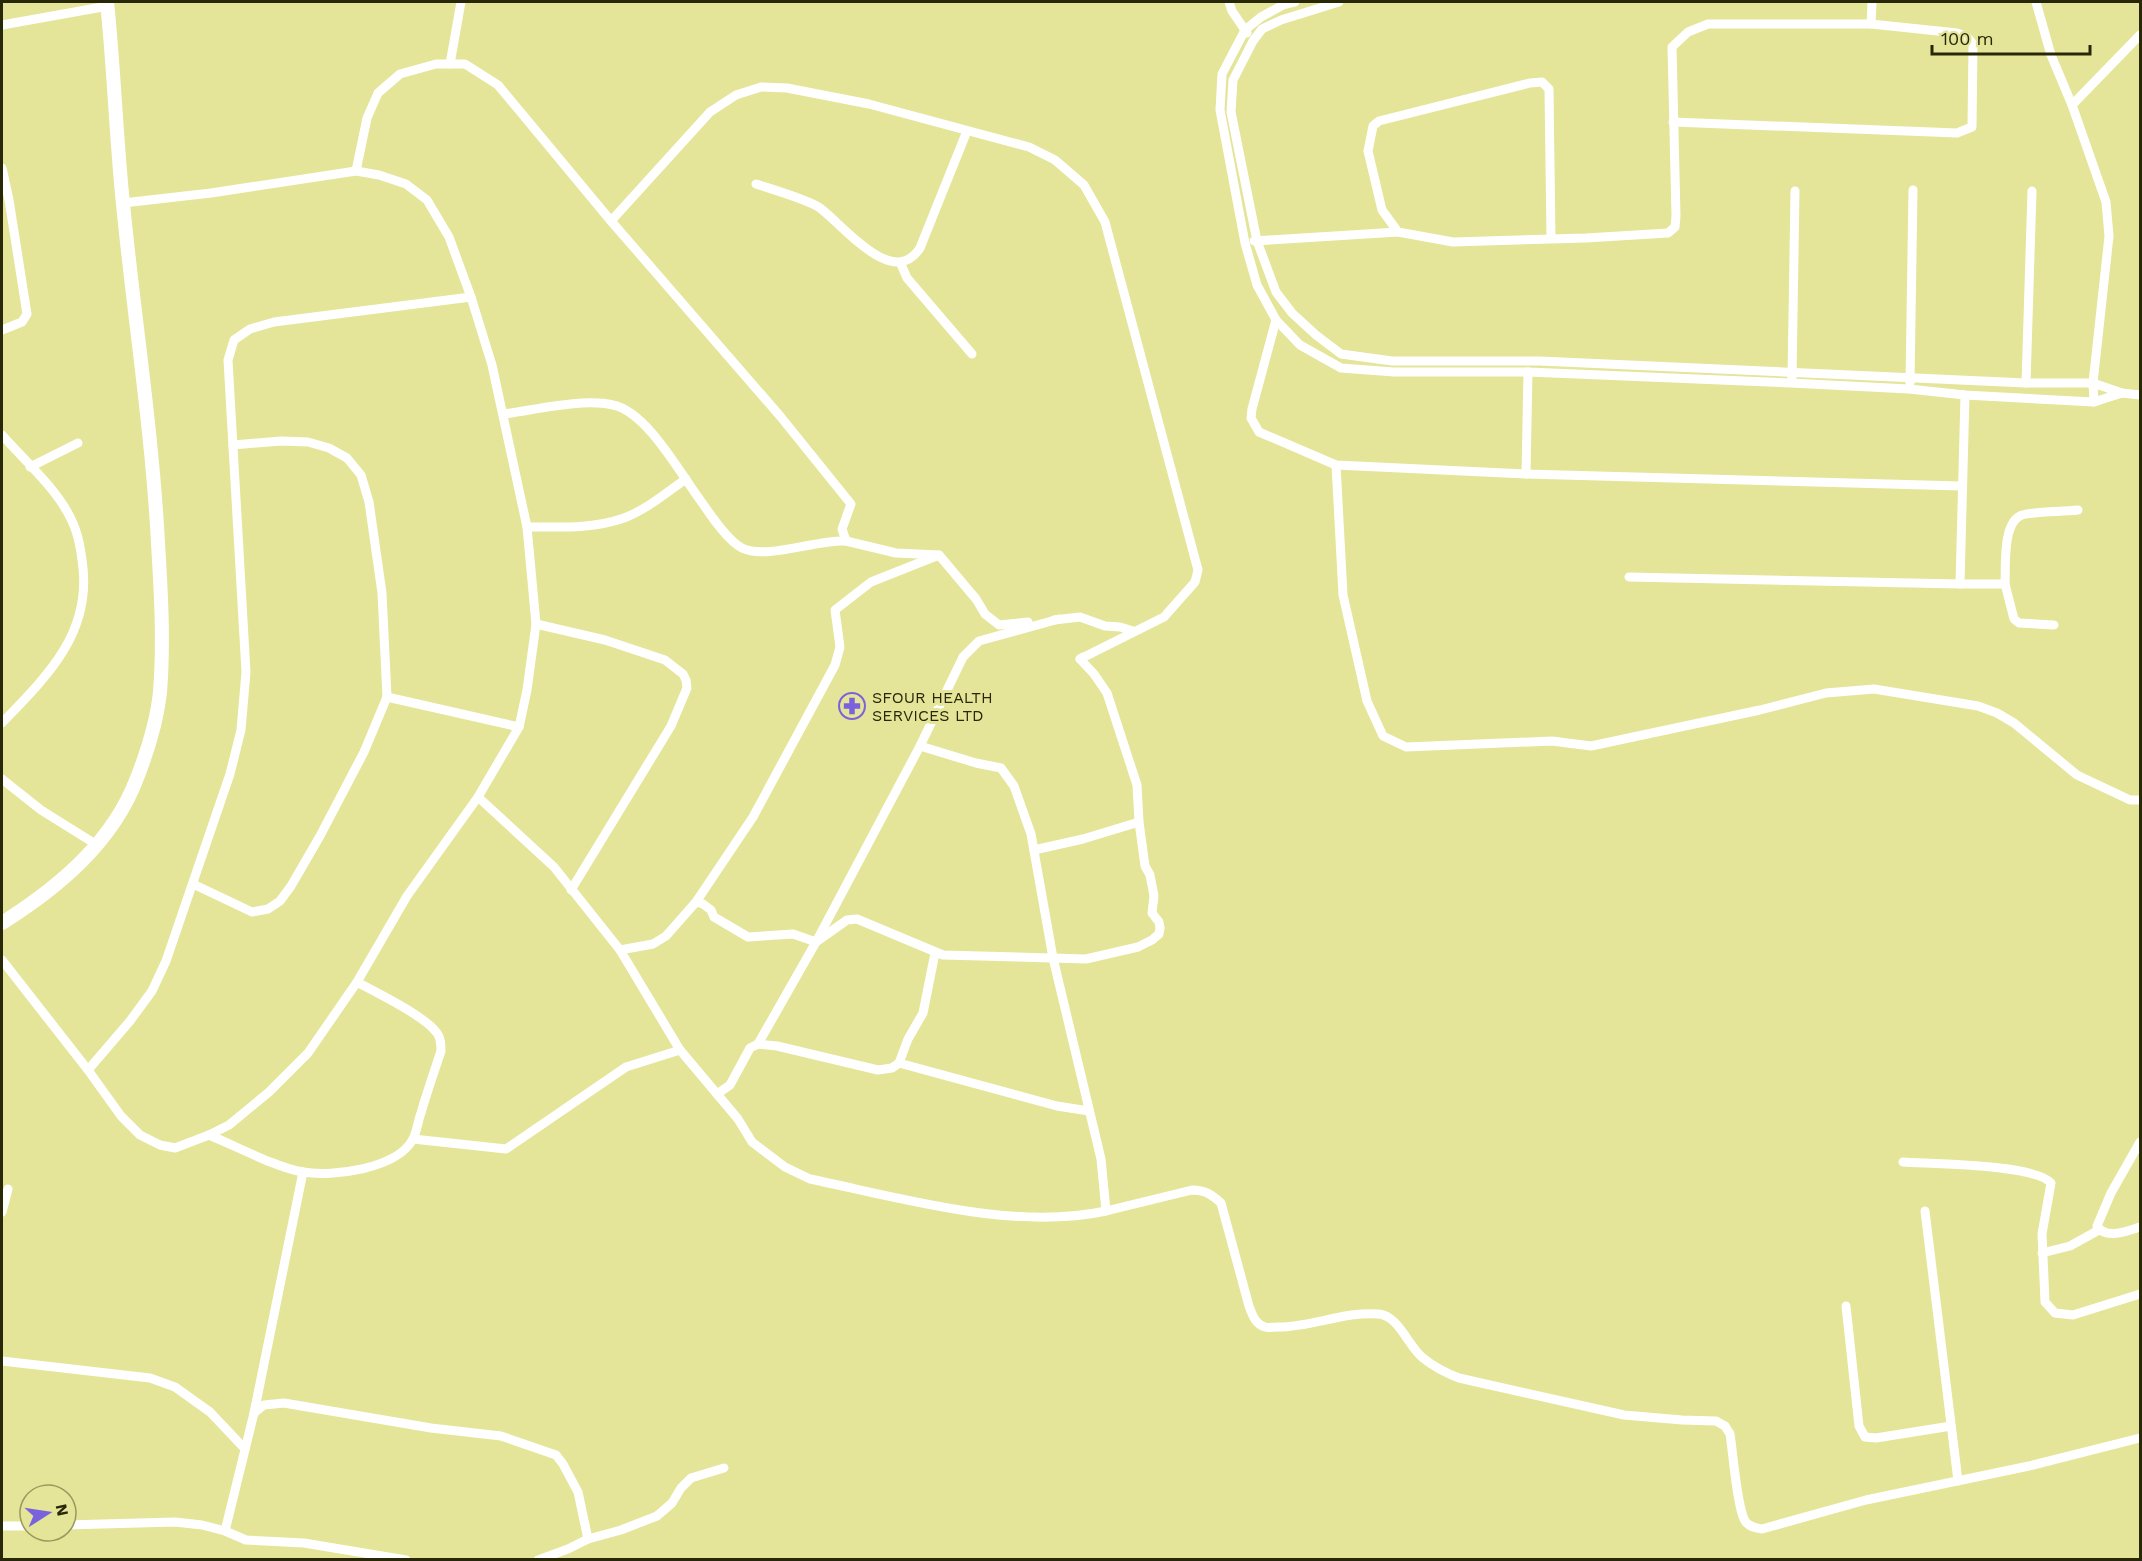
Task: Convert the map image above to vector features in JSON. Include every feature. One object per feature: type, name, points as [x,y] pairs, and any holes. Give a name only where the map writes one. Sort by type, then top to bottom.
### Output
[{"type":"main road","points":[[2,923],[30,905],[65,877],[97,845],[121,813],[137,778],[152,735],[160,693],[160,586],[156,508],[141,351],[123,203],[107,4]]},
{"type":"street","points":[[450,64],[461,2]]},
{"type":"street","points":[[1229,2],[1232,11],[1253,41]]},
{"type":"street","points":[[1294,2],[1261,16],[1245,30],[1222,74],[1220,110],[1245,243],[1257,285],[1276,320],[1300,345],[1341,368],[1394,372],[1528,372],[1791,383],[2094,402],[2122,393]]},
{"type":"street","points":[[1339,2],[1281,20],[1262,29],[1253,41],[1233,80],[1232,112],[1257,241],[1276,292],[1292,313],[1341,354],[1392,361],[1540,361],[2093,384],[2122,393],[2140,395]]},
{"type":"street","points":[[1871,24],[1872,2]]},
{"type":"street","points":[[2036,2],[2051,55],[2072,105],[2106,202],[2109,236],[2093,384],[2094,402]]},
{"type":"street","points":[[2,25],[107,4]]},
{"type":"street","points":[[1245,243],[1398,232],[1453,242],[1668,234],[1675,227],[1676,216],[1673,122],[1671,47],[1688,32],[1708,24],[1871,24],[1957,33],[1967,37],[1973,44],[1972,127],[1966,132],[1673,122]]},
{"type":"street","points":[[2072,105],[2140,35]]},
{"type":"street","points":[[356,171],[367,118],[378,93],[400,74],[436,64],[465,64],[498,85],[611,221],[780,416],[851,504],[842,529],[846,541]]},
{"type":"street","points":[[1398,232],[1383,210],[1368,151],[1373,126],[1378,121],[1530,83],[1542,82],[1549,89],[1551,239]]},
{"type":"street","points":[[611,221],[710,112],[736,95],[761,87],[787,88],[868,104],[1029,147],[1055,160],[1084,185],[1105,222],[1198,570],[1195,582],[1164,617],[1080,659]]},
{"type":"street","points":[[756,184],[820,207],[871,253],[887,260],[900,262],[909,260],[920,248],[967,131]]},
{"type":"street","points":[[2,168],[5,201],[27,314],[22,322],[2,330]]},
{"type":"street","points":[[2,960],[121,1116],[140,1136],[160,1145],[175,1148],[229,1125],[269,1092],[309,1053],[357,982],[407,896],[478,797],[519,728],[527,690],[536,624],[527,527],[504,414],[471,297],[449,237],[427,200],[406,184],[379,175],[356,171],[211,193],[123,203]]},
{"type":"street","points":[[1909,389],[1913,190]]},
{"type":"street","points":[[2026,383],[2032,190]]},
{"type":"street","points":[[1791,383],[1795,191]]},
{"type":"street","points":[[900,262],[907,278],[972,354]]},
{"type":"street","points":[[88,1070],[152,991],[166,961],[230,774],[241,730],[246,672],[228,360],[234,340],[250,329],[274,322],[471,297]]},
{"type":"street","points":[[1276,320],[1251,418],[1259,432],[1336,465],[1526,474],[1961,486]]},
{"type":"street","points":[[1526,474],[1528,372]]},
{"type":"street","points":[[1960,584],[1965,395]]},
{"type":"street","points":[[504,414],[589,402],[615,405],[639,418],[686,479],[698,499],[723,530],[742,548],[759,552],[846,541],[896,553],[939,555],[976,599],[985,614],[999,625],[1080,617],[1105,626],[1120,627],[1133,632],[1080,659]]},
{"type":"street","points":[[2,435],[56,496],[66,511],[81,544],[84,578],[82,607],[76,630],[57,661],[2,723]]},
{"type":"street","points":[[194,884],[252,912],[268,909],[280,901],[297,876],[364,752],[387,697],[382,593],[369,502],[361,475],[347,458],[329,448],[308,442],[281,441],[233,445]]},
{"type":"street","points":[[30,467],[78,443]]},
{"type":"street","points":[[1336,465],[1343,595],[1367,701],[1383,736],[1406,747],[1552,741],[1591,746],[1760,710],[1826,693],[1874,689],[1978,706],[1997,713],[2014,723],[2078,775],[2130,800],[2140,800]]},
{"type":"street","points":[[527,527],[575,528],[624,518],[656,500],[686,479]]},
{"type":"street","points":[[2054,625],[2019,624],[2013,619],[2005,584],[2007,534],[2012,522],[2020,516],[2078,510]]},
{"type":"street","points":[[620,950],[653,944],[666,936],[696,902],[753,817],[835,665],[840,647],[835,610],[871,582],[939,555]]},
{"type":"street","points":[[1629,577],[2005,584]]},
{"type":"street","points":[[758,1044],[816,942],[920,746],[963,657],[980,641],[1059,619]]},
{"type":"street","points":[[536,624],[605,640],[665,660],[683,674],[686,680],[687,688],[671,726],[571,890]]},
{"type":"street","points":[[816,942],[847,920],[857,919],[935,953],[958,956],[1086,959],[1138,947],[1159,934],[1159,922],[1152,913],[1154,896],[1150,875],[1145,866],[1137,785],[1107,693],[1080,659]]},
{"type":"street","points":[[387,697],[519,728]]},
{"type":"street","points":[[920,746],[1001,768],[1014,786],[1031,834],[1053,958],[1101,1160],[1106,1211]]},
{"type":"street","points":[[2,779],[41,810],[97,845]]},
{"type":"street","points":[[478,797],[554,867],[620,950],[680,1050],[738,1119],[752,1142],[785,1167],[810,1179],[976,1212],[1062,1218],[1106,1211],[1192,1190],[1202,1190],[1210,1193],[1221,1203],[1249,1306],[1255,1321],[1264,1327],[1292,1327],[1380,1314],[1391,1318],[1413,1349],[1424,1359],[1459,1378],[1624,1415],[1716,1421],[1725,1426],[1730,1434],[1739,1501],[1745,1522],[1762,1529],[1866,1500],[2029,1466],[2140,1438]]},
{"type":"street","points":[[1034,850],[1083,839],[1139,822]]},
{"type":"street","points":[[696,902],[711,910],[714,917],[748,937],[793,934],[816,942]]},
{"type":"street","points":[[717,1094],[730,1086],[750,1048],[758,1044],[777,1046],[878,1070],[892,1068],[899,1063],[908,1039],[923,1012],[935,953]]},
{"type":"street","points":[[209,1135],[303,1172],[327,1172],[374,1166],[402,1151],[413,1139],[441,1052],[439,1036],[411,1013],[357,982]]},
{"type":"street","points":[[413,1139],[506,1149],[626,1067],[680,1050]]},
{"type":"street","points":[[899,1063],[1057,1106],[1089,1111]]},
{"type":"street","points":[[2140,1142],[2111,1193],[2097,1226],[2106,1234],[2140,1227]]},
{"type":"street","points":[[1903,1162],[2006,1168],[2046,1177],[2052,1183],[2042,1234],[2044,1302],[2055,1313],[2073,1315],[2140,1294]]},
{"type":"street","points":[[225,1531],[254,1413],[303,1172]]},
{"type":"street","points":[[2,1212],[8,1189]]},
{"type":"street","points":[[1925,1211],[1958,1480]]},
{"type":"street","points":[[2042,1253],[2070,1246],[2099,1230]]},
{"type":"street","points":[[1846,1306],[1859,1426],[1865,1437],[1876,1438],[1951,1426]]},
{"type":"street","points":[[2,1361],[150,1378],[175,1387],[210,1412],[245,1449]]},
{"type":"street","points":[[254,1413],[264,1406],[284,1403],[431,1428],[501,1436],[542,1449],[556,1455],[564,1464],[578,1492],[588,1539]]},
{"type":"street","points":[[538,1560],[568,1550],[588,1539],[621,1530],[657,1516],[672,1503],[681,1488],[691,1478],[724,1468]]},
{"type":"street","points":[[78,1524],[175,1522],[202,1525],[246,1540],[304,1543],[406,1560]]},
{"type":"street","points":[[2,1526],[18,1526]]},
{"type":"place","name":"SFOUR HEALTH SERVICES LTD","points":[[852,706]]}]
